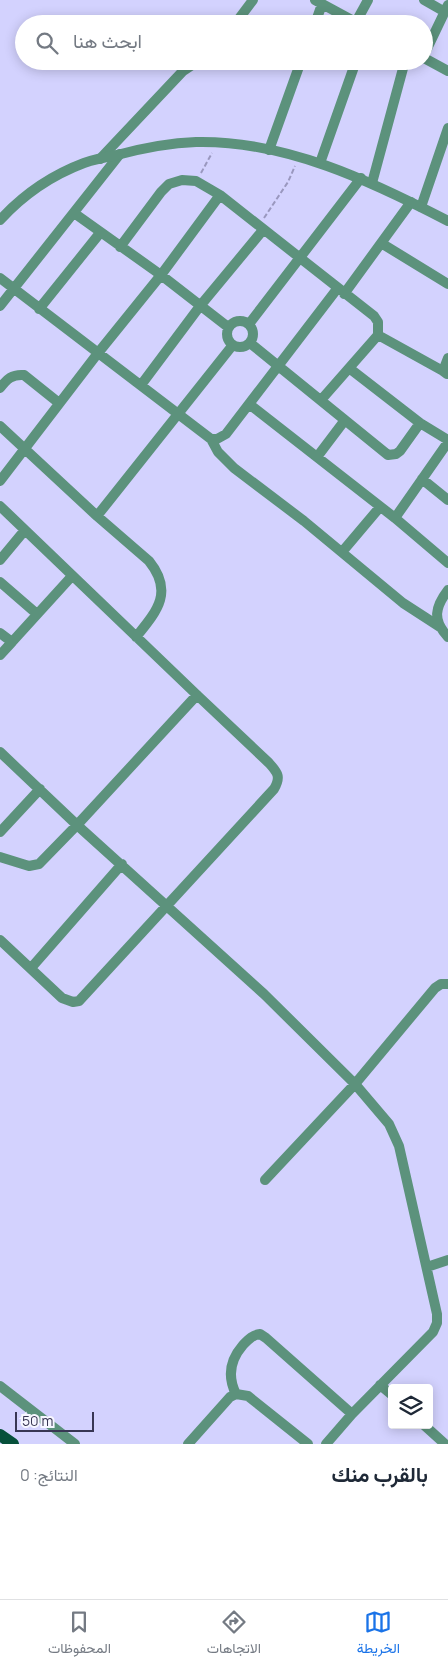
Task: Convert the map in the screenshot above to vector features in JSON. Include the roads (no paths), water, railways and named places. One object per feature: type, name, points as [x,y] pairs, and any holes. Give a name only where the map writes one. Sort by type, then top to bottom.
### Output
[{"type":"main road","points":[[0,1435],[12,1444]]},
{"type":"street","points":[[242,15],[253,0]]},
{"type":"street","points":[[361,15],[368,0]]},
{"type":"street","points":[[424,0],[446,8],[433,36]]},
{"type":"street","points":[[317,15],[319,2],[343,15]]},
{"type":"street","points":[[433,62],[448,71]]},
{"type":"street","points":[[100,159],[184,70]]},
{"type":"street","points":[[269,150],[299,70]]},
{"type":"street","points":[[320,163],[353,70]]},
{"type":"street","points":[[372,183],[403,70]]},
{"type":"street","points":[[421,207],[448,128]]},
{"type":"street","points":[[0,220],[10,209],[45,182],[86,162],[152,146],[197,142],[242,145],[320,163],[361,178],[448,221]]},
{"type":"street","points":[[0,306],[120,154]]},
{"type":"street","points":[[249,324],[361,178]]},
{"type":"street","points":[[120,247],[169,184],[182,180],[196,181],[220,195],[374,316],[378,322],[378,335],[321,400]]},
{"type":"street","points":[[0,481],[98,353],[161,275],[220,195]]},
{"type":"street","points":[[211,439],[217,440],[226,434],[278,366],[381,243],[411,202]]},
{"type":"street","points":[[74,213],[161,275],[228,327]]},
{"type":"street","points":[[141,385],[261,228]]},
{"type":"street","points":[[39,309],[100,233]]},
{"type":"street","points":[[381,243],[448,284]]},
{"type":"street","points":[[0,278],[211,439],[218,452],[234,468],[268,492],[403,603],[440,627],[448,637]]},
{"type":"street","points":[[238,321],[244,321],[249,324],[253,333],[250,342],[242,348],[232,346],[226,334],[228,327],[238,321]]},
{"type":"street","points":[[378,335],[446,373],[448,358]]},
{"type":"street","points":[[250,342],[388,455],[400,451],[420,423]]},
{"type":"street","points":[[97,516],[232,346]]},
{"type":"street","points":[[349,368],[420,423],[448,440],[395,518]]},
{"type":"street","points":[[0,388],[12,376],[24,375],[59,404]]},
{"type":"street","points":[[250,404],[395,518],[448,563]]},
{"type":"street","points":[[317,457],[346,420]]},
{"type":"street","points":[[0,426],[97,516],[149,561],[156,570],[161,582],[160,603],[136,637]]},
{"type":"street","points":[[422,479],[448,500]]},
{"type":"street","points":[[0,506],[196,696],[269,762],[278,776],[274,789],[78,1001],[73,1002],[62,998],[0,940]]},
{"type":"street","points":[[342,552],[380,507]]},
{"type":"street","points":[[0,560],[25,530]]},
{"type":"street","points":[[0,655],[72,576]]},
{"type":"street","points":[[0,582],[37,614]]},
{"type":"street","points":[[440,627],[437,606],[448,590]]},
{"type":"street","points":[[0,632],[12,642]]},
{"type":"street","points":[[0,857],[29,866],[38,864],[77,825],[196,696]]},
{"type":"street","points":[[0,752],[77,825],[264,994],[355,1084],[389,1124],[399,1146],[437,1314],[437,1323],[433,1332],[352,1414],[326,1444]]},
{"type":"street","points":[[0,832],[40,789]]},
{"type":"street","points":[[31,968],[122,864]]},
{"type":"street","points":[[265,1180],[355,1084],[435,988],[440,984],[448,984]]},
{"type":"street","points":[[427,1268],[448,1260]]},
{"type":"street","points":[[236,1394],[231,1379],[232,1363],[239,1350],[250,1338],[260,1334],[352,1414]]},
{"type":"street","points":[[380,1385],[388,1392]]},
{"type":"street","points":[[0,1386],[75,1444]]},
{"type":"street","points":[[188,1444],[230,1396],[236,1394],[248,1396],[308,1444]]},
{"type":"street","points":[[428,1429],[444,1444]]}]
